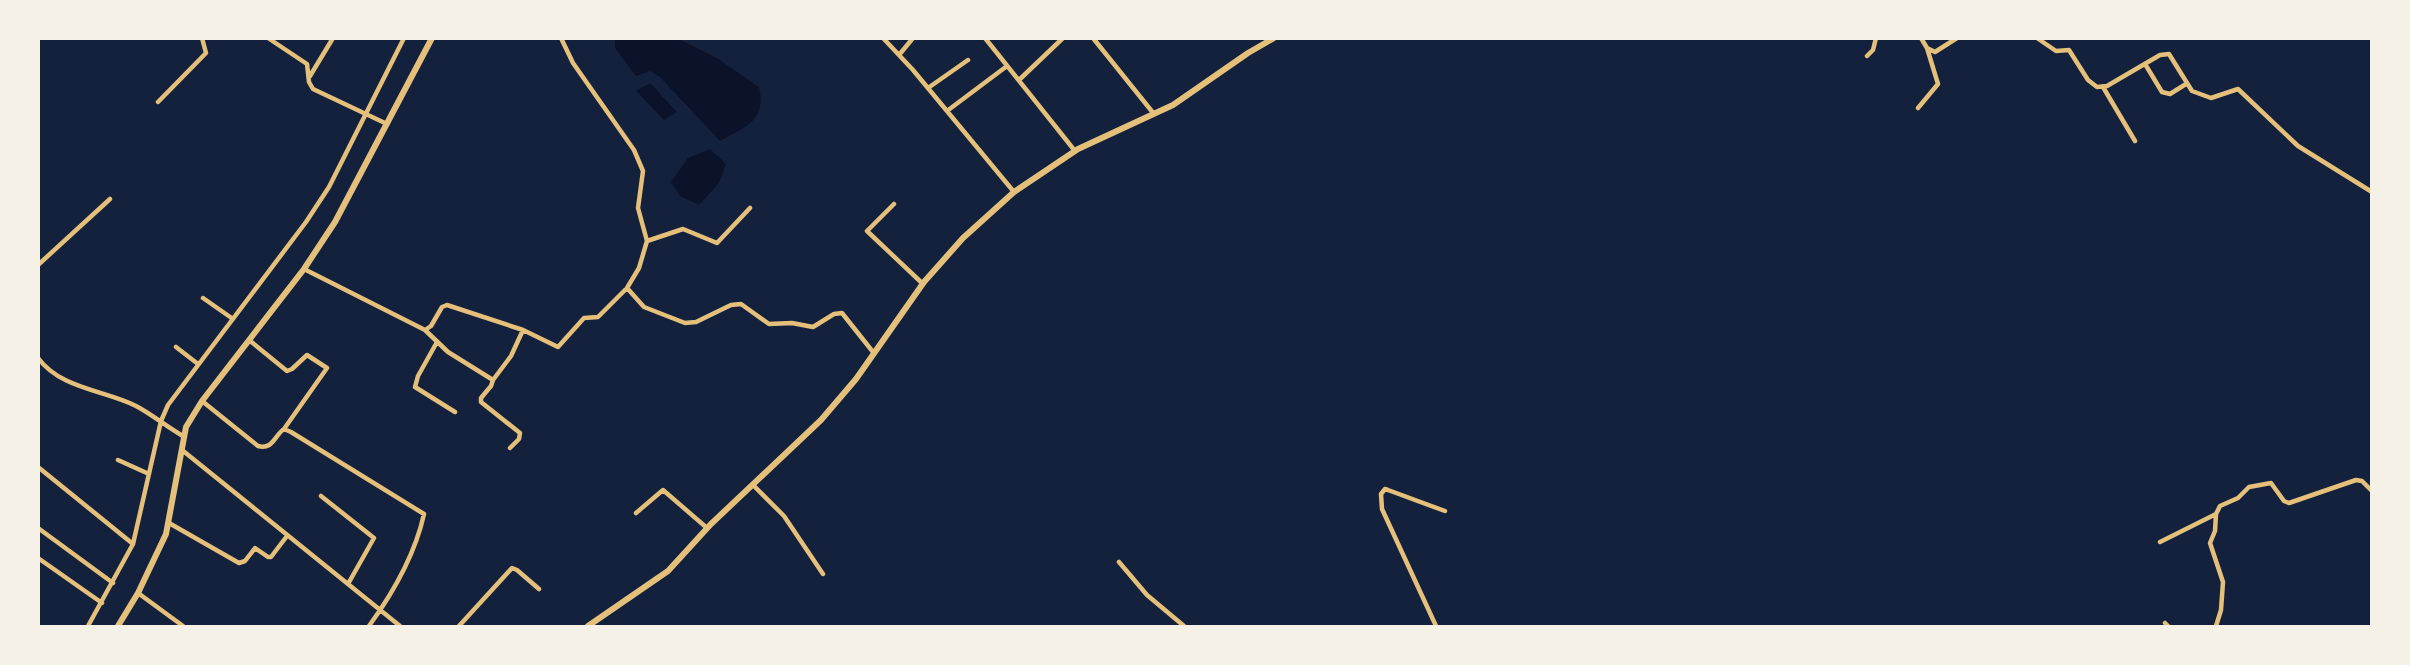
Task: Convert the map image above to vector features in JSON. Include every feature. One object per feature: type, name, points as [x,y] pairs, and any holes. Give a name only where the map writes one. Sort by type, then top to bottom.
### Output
[{"type":"street","points":[[158,102],[206,53],[202,38]]},
{"type":"street","points":[[268,38],[307,64],[310,86],[317,92],[388,124]]},
{"type":"street","points":[[309,76],[333,38]]},
{"type":"street","points":[[88,626],[133,544],[168,405],[321,199],[368,116],[404,38]]},
{"type":"street","points":[[118,626],[138,593],[169,523],[183,436],[202,401],[304,269],[335,222],[432,38]]},
{"type":"street","points":[[425,330],[431,326],[442,307],[447,305],[523,330],[553,346],[561,346],[584,318],[596,318],[636,276],[647,240],[638,208],[643,171],[640,162],[573,63],[561,38]]},
{"type":"street","points":[[883,38],[1014,192]]},
{"type":"street","points":[[900,55],[913,38]]},
{"type":"street","points":[[985,38],[1075,151]]},
{"type":"street","points":[[1019,80],[1063,38]]},
{"type":"street","points":[[1093,38],[1154,115]]},
{"type":"street","points":[[588,626],[668,571],[707,528],[835,405],[923,284],[963,238],[1014,192],[1075,151],[1189,96],[1262,41],[1274,38]]},
{"type":"street","points":[[1867,56],[1872,50],[1875,38]]},
{"type":"street","points":[[1918,108],[1938,85],[1927,48],[1921,38]]},
{"type":"street","points":[[1927,48],[1935,52],[1957,38]]},
{"type":"street","points":[[2036,38],[2056,51],[2069,50],[2091,84],[2097,88],[2160,55],[2169,54],[2186,85],[2197,95],[2211,99],[2238,89],[2298,146],[2371,192]]},
{"type":"street","points":[[928,88],[968,60]]},
{"type":"street","points":[[2145,64],[2162,92],[2169,94],[2186,85]]},
{"type":"street","points":[[947,111],[1007,66]]},
{"type":"street","points":[[2103,87],[2135,141]]},
{"type":"street","points":[[38,265],[110,199]]},
{"type":"street","points":[[894,204],[867,231],[923,284]]},
{"type":"street","points":[[647,240],[683,229],[716,243],[750,208]]},
{"type":"street","points":[[304,269],[425,330],[448,352],[493,380]]},
{"type":"street","points":[[627,288],[644,307],[685,323],[696,322],[737,304],[745,305],[765,322],[772,324],[792,323],[813,327],[834,314],[842,313],[873,352]]},
{"type":"street","points":[[203,298],[233,319]]},
{"type":"street","points":[[510,448],[519,439],[520,433],[481,401],[481,398],[511,356],[523,330]]},
{"type":"street","points":[[202,401],[258,446],[267,447],[285,429],[327,368],[307,355],[287,371],[249,340]]},
{"type":"street","points":[[437,342],[418,376],[415,387],[455,412]]},
{"type":"street","points":[[176,347],[198,363]]},
{"type":"street","points":[[38,358],[60,378],[115,396],[183,436]]},
{"type":"street","points":[[285,429],[424,514],[409,558],[393,590],[369,626]]},
{"type":"street","points":[[182,450],[400,626]]},
{"type":"street","points":[[118,460],[149,474]]},
{"type":"street","points":[[38,467],[133,544]]},
{"type":"street","points":[[2216,626],[2221,610],[2223,582],[2210,547],[2216,514],[2221,506],[2238,498],[2249,487],[2267,482],[2289,503],[2356,480],[2362,481],[2371,491]]},
{"type":"street","points":[[753,485],[784,516],[823,575]]},
{"type":"street","points":[[1436,626],[1382,509],[1381,494],[1388,489],[1445,511]]},
{"type":"street","points":[[636,513],[663,490],[707,528]]},
{"type":"street","points":[[321,496],[374,538],[348,584]]},
{"type":"street","points":[[2160,542],[2216,514]]},
{"type":"street","points":[[169,523],[239,563],[245,561],[255,548],[268,558],[271,557],[287,536]]},
{"type":"street","points":[[38,528],[113,583]]},
{"type":"street","points":[[38,558],[102,603]]},
{"type":"street","points":[[1119,562],[1147,595],[1184,626]]},
{"type":"street","points":[[459,626],[512,568],[538,589]]},
{"type":"street","points":[[138,593],[183,626]]},
{"type":"water","points":[[615,39],[679,39],[717,58],[759,87],[761,99],[757,115],[745,127],[720,141],[660,77],[650,71],[636,76],[615,48]]},
{"type":"water","points":[[650,83],[677,112],[664,120],[636,91]]},
{"type":"water","points":[[710,149],[726,164],[719,183],[699,205],[680,196],[671,182],[688,158]]}]
